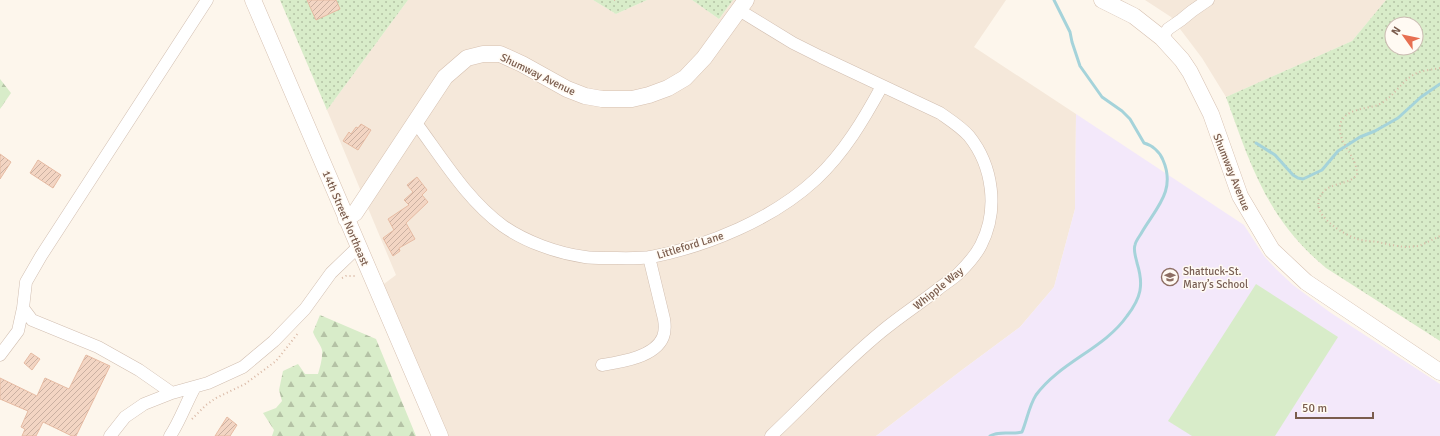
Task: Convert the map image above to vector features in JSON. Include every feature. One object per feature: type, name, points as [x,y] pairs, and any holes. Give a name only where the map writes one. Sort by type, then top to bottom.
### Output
[{"type":"street","points":[[0,355],[18,331],[23,308],[26,282],[41,256],[207,0]]},
{"type":"street","name":"14th Street Northeast","points":[[252,0],[440,436]]},
{"type":"street","name":"Shumway Avenue","points":[[1102,0],[1134,16],[1162,38],[1182,60],[1190,72],[1211,114],[1240,196],[1272,250],[1306,282],[1440,372]]},
{"type":"street","points":[[1162,38],[1168,29],[1208,0]]},
{"type":"street","name":"Shumway Avenue","points":[[346,220],[355,213],[416,123],[445,77],[467,58],[483,54],[500,54],[567,89],[585,96],[602,99],[632,99],[668,88],[685,78],[704,58],[743,5]]},
{"type":"street","name":"Whipple Way","points":[[743,5],[793,43],[940,113],[956,124],[968,135],[984,162],[990,181],[992,195],[987,230],[981,245],[971,260],[958,274],[882,331],[835,373],[771,436]]},
{"type":"street","name":"Littleford Lane","points":[[416,123],[481,208],[504,226],[558,251],[585,258],[650,257],[693,246],[728,234],[760,218],[791,198],[815,179],[837,156],[855,131],[882,86]]},
{"type":"street","points":[[110,436],[124,417],[144,404],[172,393],[208,383],[243,367],[274,341],[305,309],[331,273],[358,247]]},
{"type":"street","points":[[602,365],[628,361],[650,351],[657,346],[663,338],[665,329],[664,319],[650,257]]},
{"type":"street","points":[[23,308],[32,320],[98,347],[139,370],[172,393]]},
{"type":"street","points":[[170,436],[177,426],[186,402],[195,387]]},
{"type":"path","points":[[1440,68],[1414,75],[1405,81],[1387,100],[1371,107],[1356,110],[1344,117],[1340,126],[1342,139],[1357,167],[1357,175],[1349,181],[1324,190],[1318,200],[1320,212],[1340,230],[1357,239],[1405,247],[1419,246],[1440,236]]},
{"type":"shaded area","points":[[408,0],[593,0],[616,14],[647,0],[692,0],[719,19],[733,0],[1006,0],[974,47],[1076,114],[1075,209],[1054,287],[1020,327],[876,436],[433,436],[373,292],[396,275],[327,110]]},
{"type":"shaded area","points":[[1145,0],[1386,0],[1352,41],[1226,97],[1202,58],[1171,17]]},
{"type":"shaded area","name":"Shattuck-St. Mary’s School","points":[[1076,114],[1244,225],[1264,256],[1293,285],[1331,313],[1440,384],[1440,436],[876,436],[1020,327],[1054,287],[1075,209]]},
{"type":"green space","points":[[280,0],[408,0],[327,110]]},
{"type":"green space","points":[[593,0],[647,0],[616,14]]},
{"type":"green space","points":[[692,0],[733,0],[719,19]]},
{"type":"green space","points":[[1386,0],[1440,0],[1440,341],[1326,268],[1289,230],[1275,211],[1253,169],[1226,97],[1352,41]]},
{"type":"green space","points":[[0,79],[11,93],[0,109]]},
{"type":"green space","points":[[1256,284],[1338,337],[1275,436],[1192,436],[1168,421]]},
{"type":"green space","points":[[320,315],[376,339],[416,436],[272,436],[274,430],[263,413],[276,408],[282,401],[279,390],[283,371],[298,364],[305,374],[318,374],[322,359],[322,350],[313,332]]},
{"type":"building","points":[[307,0],[336,0],[340,9],[316,20]]},
{"type":"building","points":[[361,124],[371,130],[358,150],[343,141],[349,132],[351,134],[356,127],[358,128]]},
{"type":"building","points":[[0,154],[11,162],[0,179]]},
{"type":"building","points":[[38,160],[61,175],[53,188],[30,173]]},
{"type":"building","points":[[417,177],[427,190],[422,195],[428,202],[406,223],[415,239],[399,248],[400,251],[393,256],[383,238],[394,230],[388,219],[409,205],[404,200],[413,192],[407,185]]},
{"type":"building","points":[[31,353],[40,359],[32,370],[24,363]]},
{"type":"building","points":[[86,355],[110,366],[76,436],[72,436],[43,422],[36,436],[22,436],[25,429],[21,427],[28,411],[0,399],[0,378],[37,396],[45,378],[69,389]]},
{"type":"building","points":[[227,417],[237,425],[230,436],[215,436]]},
{"type":"waterway","points":[[990,436],[997,433],[1022,432],[1034,399],[1046,383],[1057,373],[1106,338],[1117,328],[1132,309],[1138,297],[1141,285],[1134,247],[1138,238],[1159,206],[1166,189],[1166,171],[1162,157],[1153,147],[1144,143],[1130,119],[1122,111],[1102,97],[1080,66],[1070,32],[1054,0]]},
{"type":"waterway","points":[[1256,143],[1275,155],[1293,175],[1303,179],[1322,170],[1338,151],[1360,137],[1375,131],[1398,118],[1421,97],[1440,84]]},
{"type":"place","name":"Shattuck-St. Mary’s School","points":[[1170,277]]}]
